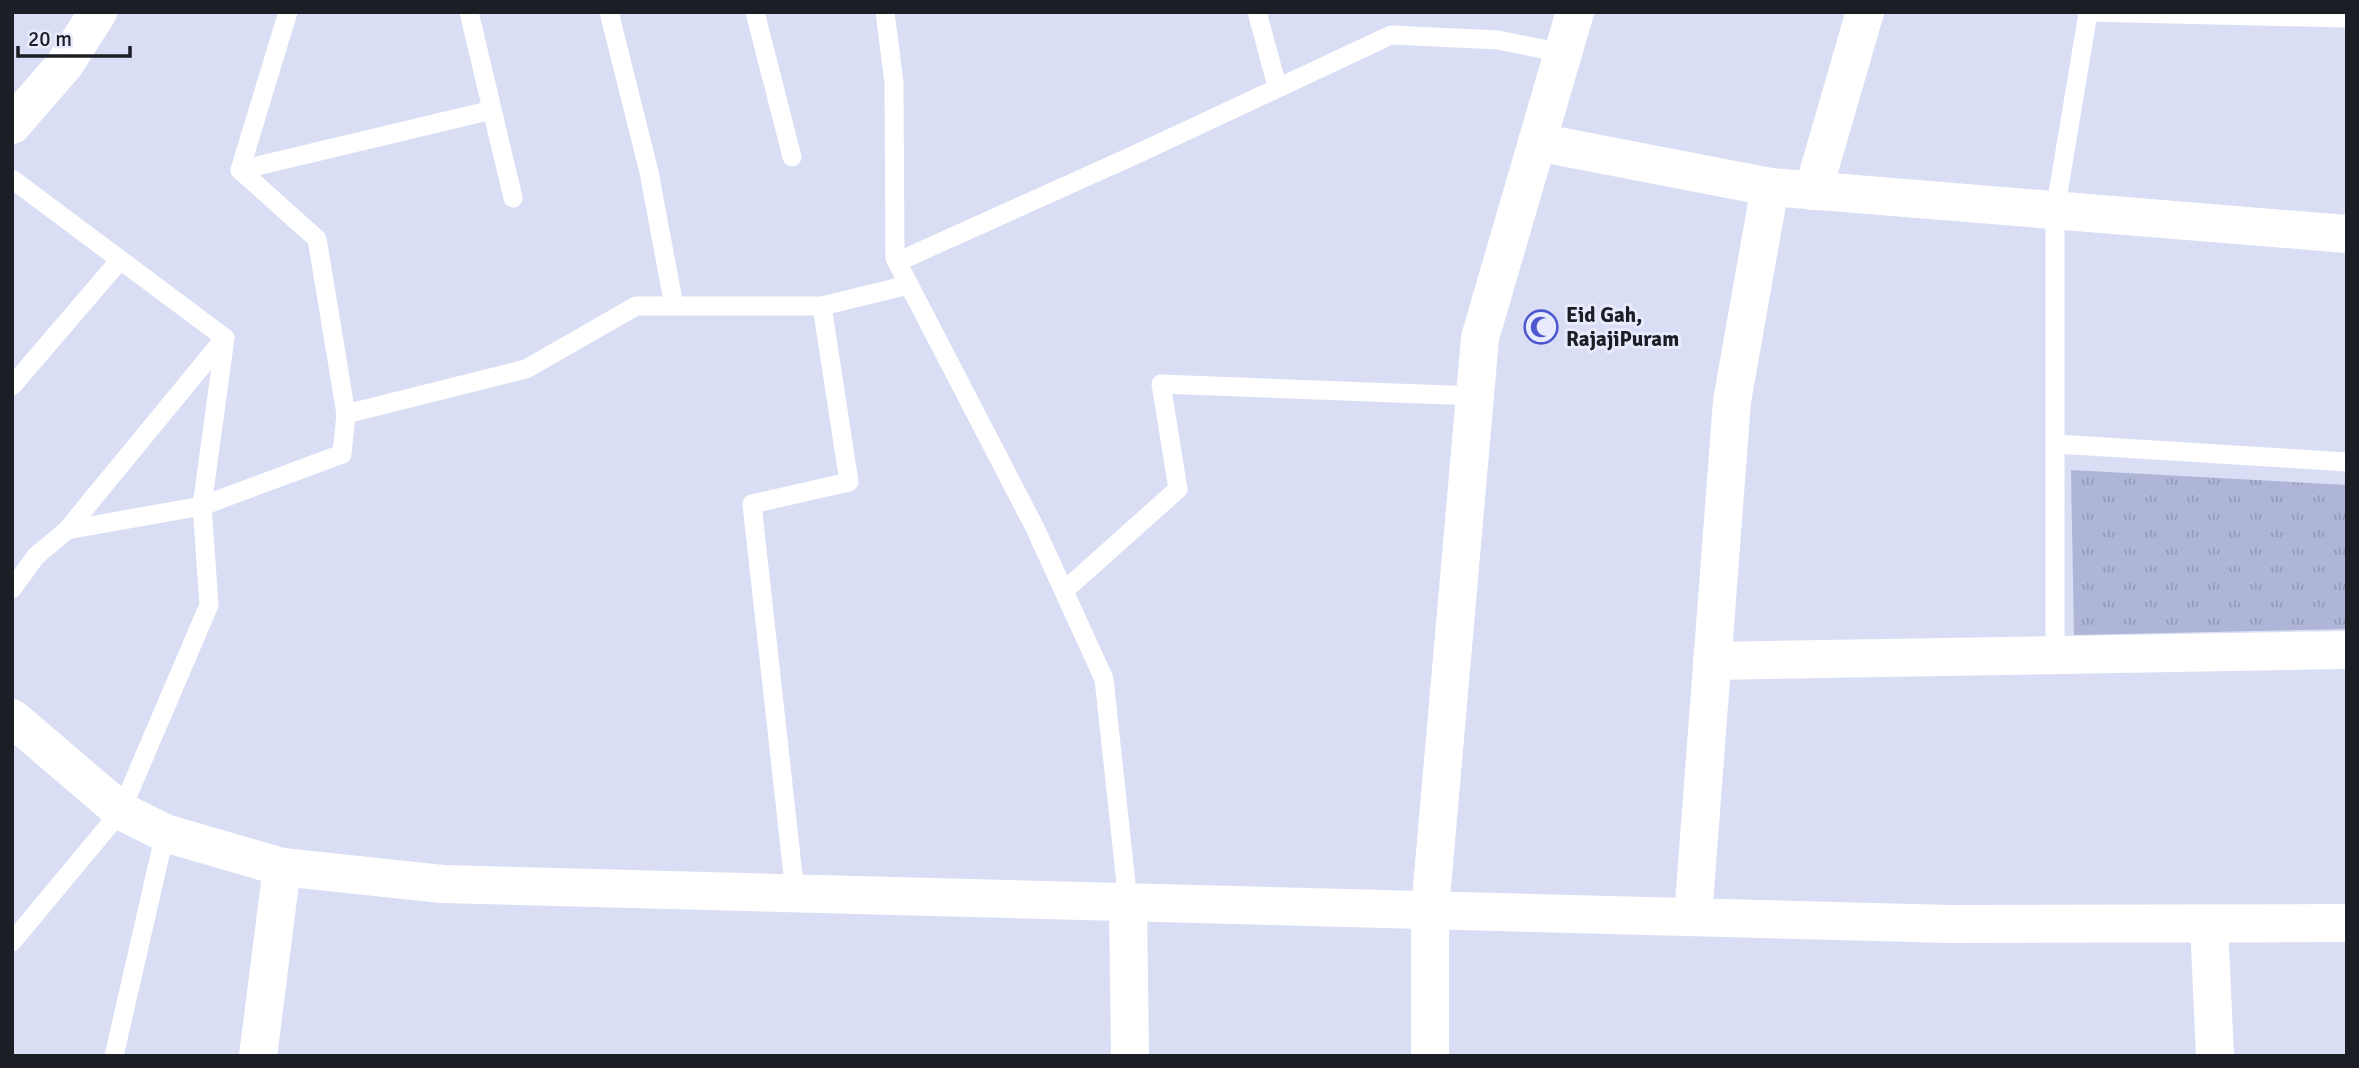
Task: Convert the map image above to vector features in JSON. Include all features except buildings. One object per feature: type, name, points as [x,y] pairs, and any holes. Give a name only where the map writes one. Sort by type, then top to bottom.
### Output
[{"type":"street","points":[[18,108],[65,64],[98,12]]},
{"type":"street","points":[[1430,1056],[1430,911],[1480,338],[1575,12]]},
{"type":"street","points":[[1813,191],[1865,12]]},
{"type":"street","points":[[1537,142],[1770,187],[2347,234]]},
{"type":"street","points":[[1693,917],[1732,401],[1770,187]]},
{"type":"street","points":[[1712,661],[2347,650]]},
{"type":"street","points":[[16,730],[121,811],[165,833],[282,867],[442,884],[1951,924],[2347,923]]},
{"type":"street","points":[[258,1056],[282,867]]},
{"type":"street","points":[[1128,902],[1130,1056]]},
{"type":"street","points":[[2209,923],[2215,1056]]},
{"type":"lane","points":[[240,170],[288,12]]},
{"type":"lane","points":[[469,12],[513,198]]},
{"type":"lane","points":[[609,12],[649,172],[674,306]]},
{"type":"lane","points":[[755,12],[792,157]]},
{"type":"lane","points":[[885,12],[894,83],[897,262],[1035,528],[1104,679],[1128,902]]},
{"type":"lane","points":[[1257,12],[1277,86]]},
{"type":"lane","points":[[2056,654],[2056,211],[2088,13],[2347,18]]},
{"type":"lane","points":[[897,262],[1391,35],[1498,40],[1563,53]]},
{"type":"lane","points":[[240,170],[492,110]]},
{"type":"lane","points":[[67,530],[202,506],[342,454],[346,414],[317,239],[240,170]]},
{"type":"lane","points":[[12,179],[225,338]]},
{"type":"lane","points":[[12,386],[120,260]]},
{"type":"lane","points":[[346,414],[526,369],[636,306],[822,306],[908,285]]},
{"type":"lane","points":[[794,893],[752,504],[849,482],[822,306]]},
{"type":"lane","points":[[12,942],[121,811],[209,605],[202,506],[225,338]]},
{"type":"lane","points":[[12,589],[36,556],[67,530],[225,338]]},
{"type":"lane","points":[[1064,591],[1178,489],[1161,384],[1475,396]]},
{"type":"lane","points":[[2056,444],[2347,463]]},
{"type":"lane","points":[[114,1056],[165,833]]},
{"type":"green space","points":[[2071,470],[2347,485],[2347,629],[2074,635]]},
{"type":"place","name":"Eid Gah, RajajiPuram","points":[[1541,327]]}]
